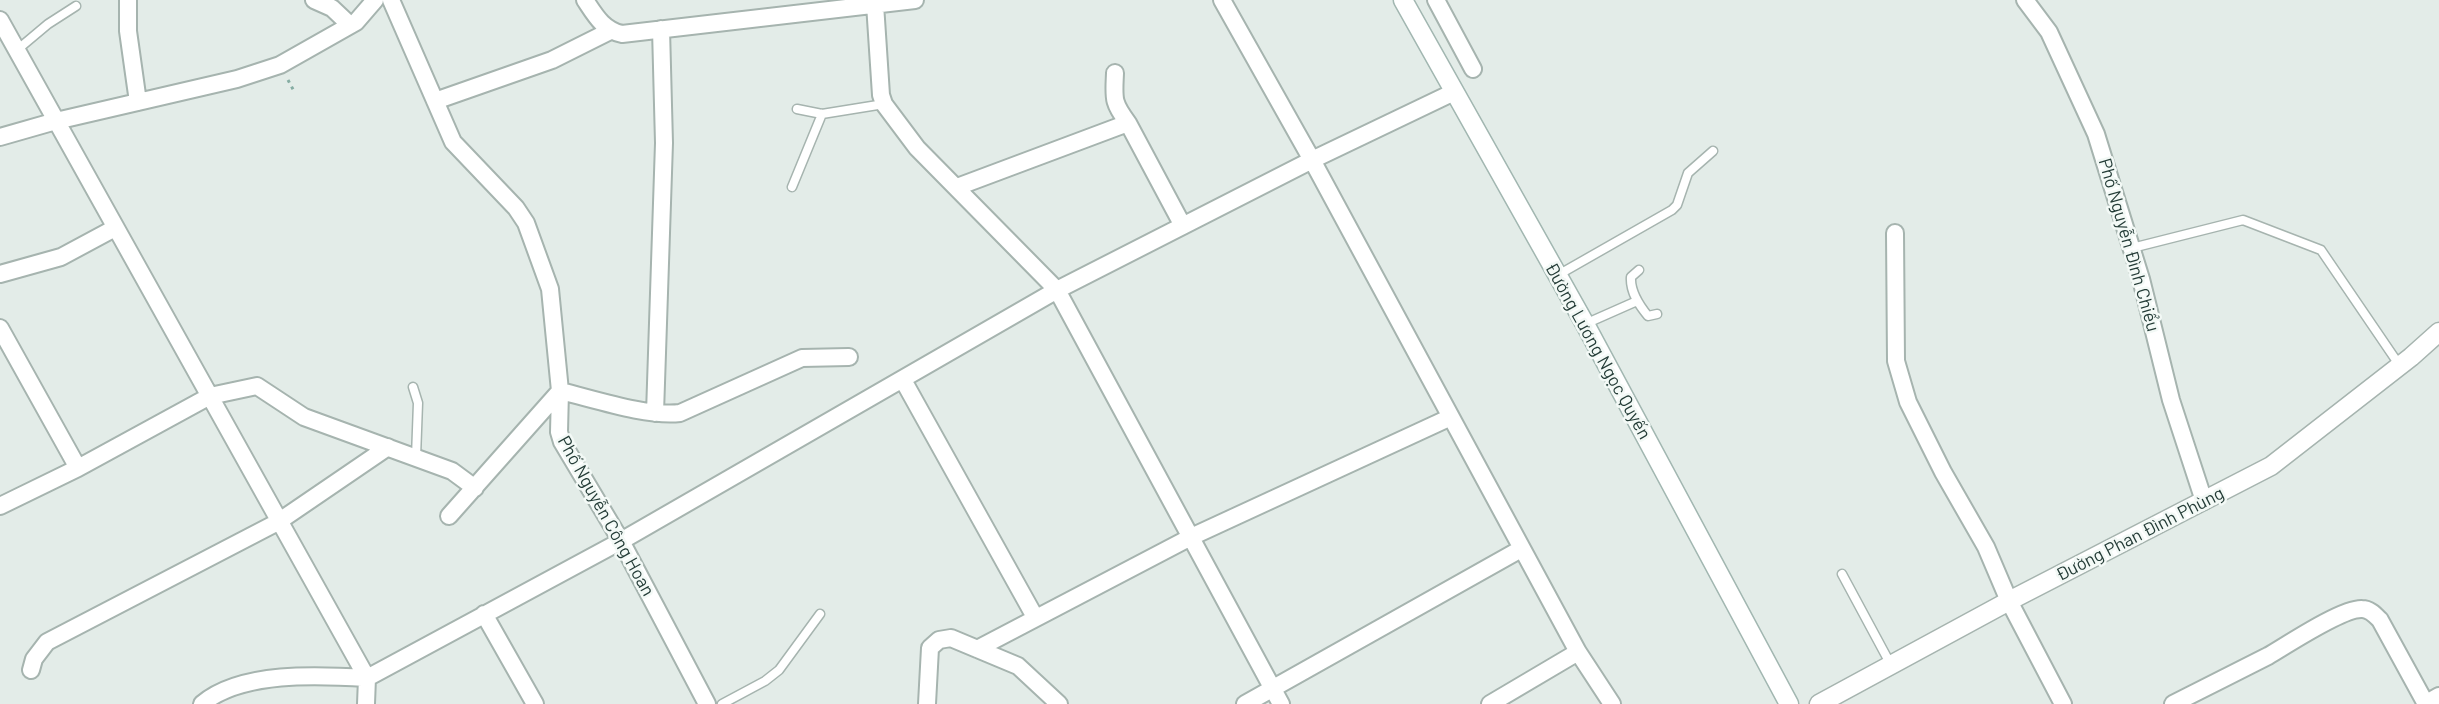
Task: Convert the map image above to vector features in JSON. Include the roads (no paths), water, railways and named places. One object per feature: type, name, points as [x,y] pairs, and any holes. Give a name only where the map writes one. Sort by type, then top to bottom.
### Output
[{"type":"main road","name":"Đường Lương Ngọc Quyến","points":[[1403,0],[1585,324],[1789,704]]},
{"type":"main road","name":"Đường Phan Đình Phùng","points":[[1819,704],[2009,601],[2271,466],[2400,366],[2439,332]]},
{"type":"street","points":[[128,0],[128,32],[138,102]]},
{"type":"street","points":[[314,0],[332,8],[350,25]]},
{"type":"street","points":[[0,137],[56,121],[237,79],[280,65],[356,22],[375,0]]},
{"type":"street","name":"Phố Nguyễn Công Hoan","points":[[391,0],[453,142],[516,208],[526,223],[550,289],[560,391],[559,432],[562,442],[621,541],[707,704]]},
{"type":"street","points":[[585,0],[598,19],[610,31],[622,34],[915,0]]},
{"type":"street","points":[[1222,0],[1312,160],[1578,652],[1612,704]]},
{"type":"street","points":[[1436,0],[1473,69]]},
{"type":"street","name":"Phố Nguyễn Đình Chiểu","points":[[2025,0],[2049,32],[2085,108],[2103,153],[2132,248],[2171,400],[2204,501]]},
{"type":"street","points":[[875,4],[881,94],[884,104],[917,148],[1057,290],[1281,704]]},
{"type":"street","points":[[0,20],[367,678],[366,704]]},
{"type":"street","points":[[655,413],[664,143],[661,29]]},
{"type":"street","points":[[435,101],[552,60],[610,31]]},
{"type":"street","points":[[1115,73],[1114,101],[1183,226]]},
{"type":"street","points":[[202,704],[213,694],[256,680],[326,676],[367,678],[621,541],[1057,290],[1312,160],[1454,92]]},
{"type":"street","points":[[957,187],[1128,123]]},
{"type":"street","points":[[0,274],[61,257],[115,228]]},
{"type":"street","points":[[1895,233],[1896,362],[1908,402],[1943,472],[1986,547],[2009,601],[2063,704]]},
{"type":"street","points":[[0,328],[78,468]]},
{"type":"street","points":[[448,516],[560,391],[655,413],[680,413],[802,358],[849,357]]},
{"type":"street","points":[[903,380],[1035,617]]},
{"type":"street","points":[[0,506],[78,468],[210,396],[257,386],[304,417],[460,474],[475,488]]},
{"type":"street","points":[[977,649],[1191,537],[1451,417]]},
{"type":"street","points":[[31,669],[34,659],[47,642],[278,522],[388,447]]},
{"type":"street","points":[[1245,704],[1521,549]]},
{"type":"street","points":[[2173,704],[2319,626],[2353,610],[2364,608],[2380,620],[2426,704],[2439,696]]},
{"type":"street","points":[[484,614],[535,704]]},
{"type":"street","points":[[927,704],[930,648],[939,640],[951,638],[1018,666],[1059,704]]},
{"type":"street","points":[[1490,704],[1578,652]]},
{"type":"lane","points":[[17,50],[48,24],[76,6]]},
{"type":"lane","points":[[797,109],[822,114],[884,104]]},
{"type":"lane","points":[[792,187],[822,114]]},
{"type":"lane","points":[[1558,275],[1672,210],[1677,206],[1688,173],[1713,152]]},
{"type":"lane","points":[[2132,248],[2243,220],[2321,250],[2400,366]]},
{"type":"lane","points":[[1639,270],[1631,277],[1630,283],[1637,301],[1648,316],[1657,314]]},
{"type":"lane","points":[[1585,324],[1637,301]]},
{"type":"lane","points":[[413,387],[418,403],[416,458]]},
{"type":"lane","points":[[1842,574],[1891,665]]},
{"type":"lane","points":[[722,704],[765,681],[779,670],[820,614]]}]
